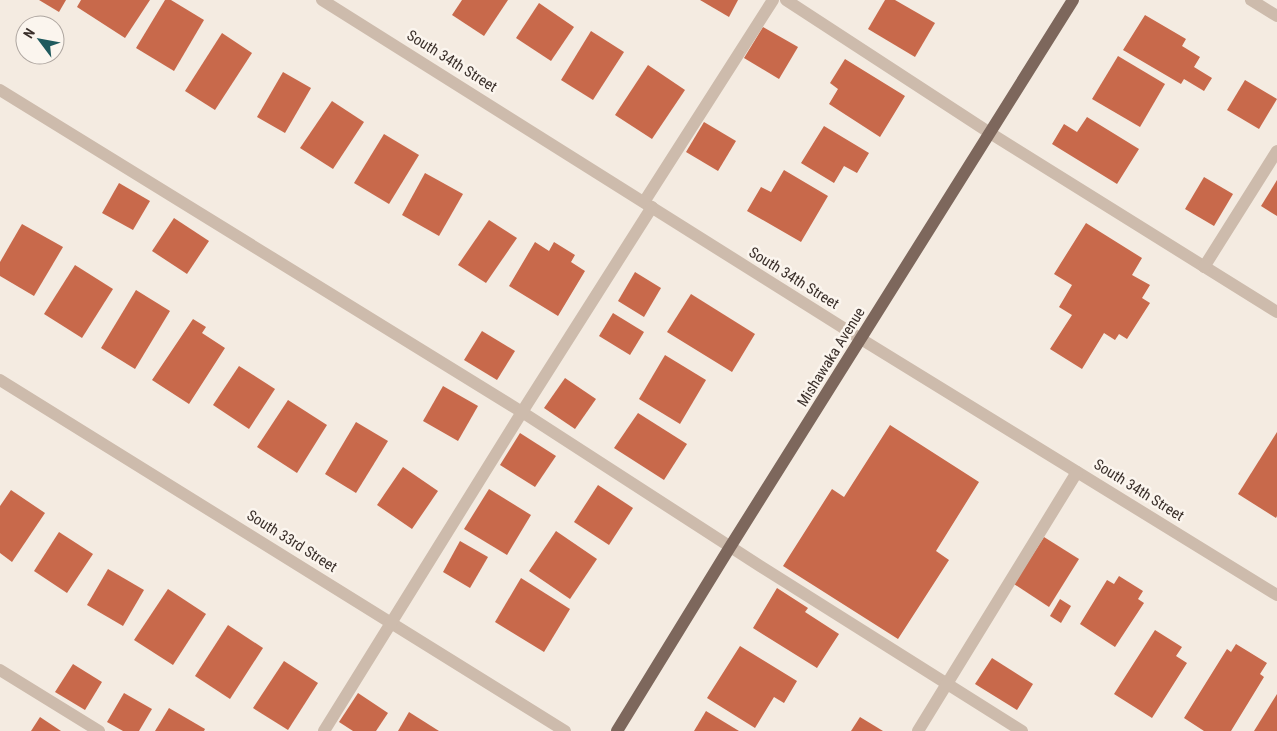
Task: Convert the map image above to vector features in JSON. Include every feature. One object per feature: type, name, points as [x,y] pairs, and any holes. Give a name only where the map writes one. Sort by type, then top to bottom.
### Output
[{"type":"main road","name":"Mishawaka Avenue","points":[[617,731],[730,547],[1073,0]]},
{"type":"street","name":"South 34th Street","points":[[322,0],[861,339],[1277,595]]},
{"type":"street","points":[[324,731],[522,412],[773,0]]},
{"type":"street","points":[[786,0],[990,132],[1277,312]]},
{"type":"street","points":[[1251,0],[1277,16]]},
{"type":"street","points":[[0,90],[522,412],[730,547],[1022,731]]},
{"type":"street","points":[[1204,267],[1277,151]]},
{"type":"street","name":"South 33rd Street","points":[[0,380],[565,731]]},
{"type":"street","points":[[918,731],[1077,472]]},
{"type":"street","points":[[0,670],[99,731]]},
{"type":"building","points":[[39,0],[66,0],[59,12]]},
{"type":"building","points":[[81,0],[150,0],[125,38],[77,7]]},
{"type":"building","points":[[165,0],[171,0],[204,20],[174,71],[136,48]]},
{"type":"building","points":[[462,0],[508,0],[484,36],[452,15]]},
{"type":"building","points":[[700,0],[738,0],[729,17]]},
{"type":"building","points":[[885,0],[895,0],[935,23],[915,57],[868,29]]},
{"type":"building","points":[[539,3],[574,27],[551,61],[516,38]]},
{"type":"building","points":[[1145,15],[1186,39],[1182,46],[1200,57],[1194,67],[1212,78],[1204,91],[1184,79],[1181,84],[1123,50]]},
{"type":"building","points":[[763,27],[798,47],[779,79],[744,58]]},
{"type":"building","points":[[591,31],[624,52],[593,100],[561,80]]},
{"type":"building","points":[[222,33],[252,53],[215,110],[185,91]]},
{"type":"building","points":[[1118,56],[1165,84],[1140,127],[1092,99]]},
{"type":"building","points":[[845,59],[905,96],[880,137],[829,104],[838,89],[830,83]]},
{"type":"building","points":[[648,65],[685,90],[652,139],[615,115]]},
{"type":"building","points":[[283,72],[311,88],[285,133],[257,117]]},
{"type":"building","points":[[1245,80],[1277,99],[1259,129],[1227,110]]},
{"type":"building","points":[[332,101],[364,122],[333,169],[300,148]]},
{"type":"building","points":[[1087,117],[1139,149],[1117,184],[1052,144],[1064,124],[1077,132]]},
{"type":"building","points":[[704,122],[736,141],[718,171],[686,152]]},
{"type":"building","points":[[824,126],[869,153],[857,173],[844,166],[834,183],[801,163]]},
{"type":"building","points":[[384,134],[419,155],[389,204],[354,183]]},
{"type":"building","points":[[784,170],[828,196],[801,242],[747,211],[761,187],[771,192]]},
{"type":"building","points":[[425,173],[463,194],[439,236],[402,215]]},
{"type":"building","points":[[1204,177],[1233,194],[1214,226],[1185,209]]},
{"type":"building","points":[[1277,180],[1277,216],[1261,206]]},
{"type":"building","points":[[119,183],[150,201],[133,230],[102,213]]},
{"type":"building","points":[[174,218],[209,241],[187,274],[152,251]]},
{"type":"building","points":[[489,220],[517,238],[486,283],[458,265]]},
{"type":"building","points":[[1086,223],[1142,258],[1132,275],[1150,285],[1142,298],[1150,303],[1127,339],[1119,334],[1115,340],[1104,333],[1082,369],[1050,349],[1072,315],[1059,307],[1072,285],[1054,274]]},
{"type":"building","points":[[22,224],[63,247],[34,296],[0,276],[0,262]]},
{"type":"building","points":[[535,242],[549,251],[554,242],[575,255],[571,262],[585,271],[558,316],[509,286]]},
{"type":"building","points":[[75,265],[113,289],[82,338],[44,314]]},
{"type":"building","points":[[635,272],[661,288],[644,317],[618,301]]},
{"type":"building","points":[[136,290],[170,311],[135,369],[101,348]]},
{"type":"building","points":[[691,294],[755,334],[732,372],[667,332]]},
{"type":"building","points":[[613,313],[644,332],[630,355],[599,336]]},
{"type":"building","points":[[193,319],[206,327],[202,333],[225,348],[189,404],[152,380]]},
{"type":"building","points":[[482,331],[515,351],[497,380],[464,360]]},
{"type":"building","points":[[665,355],[706,380],[680,424],[639,399]]},
{"type":"building","points":[[239,366],[275,389],[249,429],[213,405]]},
{"type":"building","points":[[565,378],[596,399],[575,429],[544,408]]},
{"type":"building","points":[[443,386],[478,406],[458,441],[423,421]]},
{"type":"building","points":[[288,400],[327,425],[297,473],[257,447]]},
{"type":"building","points":[[638,413],[687,444],[664,480],[614,448]]},
{"type":"building","points":[[356,422],[388,441],[356,493],[325,474]]},
{"type":"building","points":[[890,425],[979,482],[936,551],[949,560],[898,639],[783,566],[832,489],[844,497]]},
{"type":"building","points":[[1277,432],[1277,516],[1276,518],[1238,494]]},
{"type":"building","points":[[520,433],[556,456],[535,487],[500,465]]},
{"type":"building","points":[[403,467],[438,491],[412,529],[377,505]]},
{"type":"building","points":[[598,485],[633,508],[609,545],[574,522]]},
{"type":"building","points":[[489,489],[531,515],[507,555],[464,529]]},
{"type":"building","points":[[11,490],[45,513],[12,562],[0,553],[0,506]]},
{"type":"building","points":[[556,531],[597,559],[570,599],[529,571]]},
{"type":"building","points":[[59,532],[93,554],[67,593],[34,571]]},
{"type":"building","points":[[1044,537],[1079,559],[1049,607],[1014,584]]},
{"type":"building","points":[[460,541],[488,557],[470,588],[443,572]]},
{"type":"building","points":[[108,569],[144,590],[123,626],[87,605]]},
{"type":"building","points":[[1119,576],[1143,591],[1138,599],[1144,603],[1115,647],[1080,624],[1107,580],[1114,584]]},
{"type":"building","points":[[521,578],[570,609],[544,652],[495,622]]},
{"type":"building","points":[[777,588],[808,608],[805,612],[839,634],[817,668],[753,628]]},
{"type":"building","points":[[168,589],[206,614],[173,665],[134,640]]},
{"type":"building","points":[[1060,599],[1071,606],[1061,623],[1050,616]]},
{"type":"building","points":[[228,625],[263,648],[230,699],[195,676]]},
{"type":"building","points":[[1155,630],[1182,647],[1176,656],[1187,663],[1152,718],[1114,694]]},
{"type":"building","points":[[1236,644],[1267,663],[1260,674],[1264,677],[1231,731],[1204,731],[1184,718],[1227,649],[1231,652]]},
{"type":"building","points":[[740,646],[797,681],[784,703],[774,697],[755,728],[707,698]]},
{"type":"building","points":[[992,658],[1033,684],[1017,710],[975,684]]},
{"type":"building","points":[[284,661],[318,683],[288,730],[253,708]]},
{"type":"building","points":[[73,664],[102,682],[85,710],[55,692]]},
{"type":"building","points":[[124,693],[152,709],[139,731],[123,731],[107,722]]},
{"type":"building","points":[[358,693],[388,713],[376,731],[353,731],[339,722]]},
{"type":"building","points":[[1277,694],[1277,731],[1254,731]]},
{"type":"building","points":[[169,708],[205,729],[204,731],[155,731]]},
{"type":"building","points":[[706,711],[739,731],[694,731]]},
{"type":"building","points":[[409,712],[439,731],[398,731]]},
{"type":"building","points":[[40,717],[61,731],[31,731]]},
{"type":"building","points":[[860,717],[883,731],[851,731]]}]
